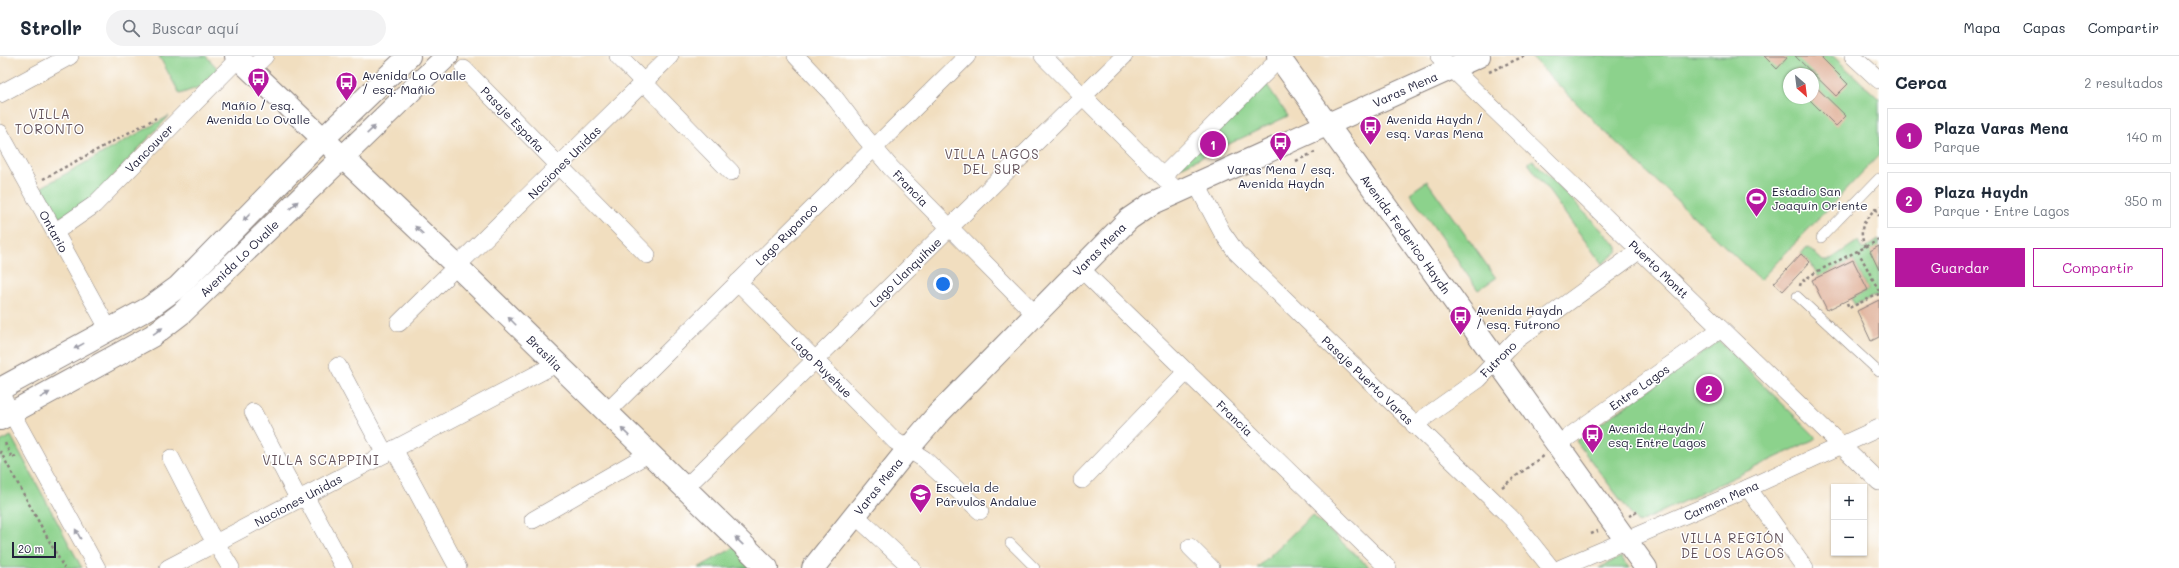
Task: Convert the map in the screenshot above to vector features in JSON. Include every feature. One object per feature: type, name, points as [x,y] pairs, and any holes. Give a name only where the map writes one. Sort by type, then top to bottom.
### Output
[{"type":"street","points":[[0,94],[70,56]]},
{"type":"street","name":"Avenida Lo Ovalle","points":[[0,391],[159,302],[178,287],[323,139],[409,56]]},
{"type":"street","name":"Avenida Lo Ovalle","points":[[5,416],[134,346],[168,325],[196,301],[447,56]]},
{"type":"street","points":[[618,56],[731,172]]},
{"type":"street","name":"Naciones Unidas","points":[[399,324],[670,56]]},
{"type":"street","name":"Francia","points":[[796,56],[841,104],[874,148],[1035,314]]},
{"type":"street","name":"Lago Rupanco","points":[[606,413],[967,56]]},
{"type":"street","name":"Pasaje Puerto Varas","points":[[1043,56],[1162,176],[1187,187],[1236,252],[1512,519],[1551,568]]},
{"type":"street","name":"Lago Llanquihue","points":[[685,488],[1124,56]]},
{"type":"street","name":"Varas Mena","points":[[813,568],[908,449],[938,414],[1129,219],[1151,204],[1328,124],[1445,62],[1479,56]]},
{"type":"street","points":[[1853,56],[1879,80]]},
{"type":"street","points":[[1162,176],[1279,57]]},
{"type":"street","name":"Avenida Federico Haydn","points":[[1279,57],[1646,568]]},
{"type":"street","name":"Brasilia","points":[[248,60],[323,139],[458,267],[648,454],[767,568]]},
{"type":"street","name":"Vancouver","points":[[55,232],[94,205],[248,60]]},
{"type":"street","name":"Puerto Montt","points":[[1445,62],[1879,482]]},
{"type":"street","name":"Pasaje España","points":[[464,69],[647,255]]},
{"type":"street","name":"Ontario","points":[[0,132],[7,160],[30,186],[109,330]]},
{"type":"street","name":"Futrono","points":[[1414,425],[1479,379],[1515,341],[1640,250]]},
{"type":"street","name":"Francia","points":[[1080,268],[1388,568]]},
{"type":"street","name":"Lago Puyehue","points":[[738,282],[895,441],[924,459],[980,511]]},
{"type":"street","name":"Entre Lagos","points":[[1557,445],[1721,329]]},
{"type":"street","name":"Naciones Unidas","points":[[168,568],[556,364]]},
{"type":"street","points":[[338,366],[458,568]]},
{"type":"street","points":[[1082,480],[1187,371]]},
{"type":"street","points":[[0,391],[5,416],[97,568]]},
{"type":"street","points":[[253,412],[344,568]]},
{"type":"street","name":"Carmen Mena","points":[[1568,567],[1626,540],[1748,488],[1879,428]]},
{"type":"street","points":[[533,520],[648,454]]},
{"type":"street","points":[[171,458],[231,568]]},
{"type":"street","points":[[1748,488],[1805,568]]},
{"type":"street","points":[[855,515],[912,568]]},
{"type":"street","points":[[1190,547],[1211,568]]},
{"type":"lane","points":[[1821,238],[1879,178]]},
{"type":"lane","points":[[1797,296],[1879,372]]},
{"type":"lane","points":[[1010,543],[1035,568]]},
{"type":"path","points":[[30,186],[162,115]]},
{"type":"path","points":[[1289,163],[1317,151]]},
{"type":"path","points":[[1865,247],[1861,236],[1864,222],[1879,206]]},
{"type":"path","points":[[1876,209],[1879,216]]},
{"type":"path","points":[[1797,296],[1801,282],[1879,240]]},
{"type":"path","points":[[1846,303],[1849,308],[1879,293],[1858,251]]},
{"type":"path","points":[[1490,497],[1557,445]]},
{"type":"path","points":[[0,451],[64,568]]},
{"type":"green space","points":[[159,56],[206,56],[218,69],[199,87],[180,94]]},
{"type":"green space","name":"Estadio San Joaquín Oriente","points":[[1537,56],[1833,56],[1879,99],[1879,155],[1760,280],[1596,123],[1532,58]]},
{"type":"green space","points":[[1263,79],[1288,116],[1170,172]]},
{"type":"green space","points":[[169,116],[91,200],[59,218],[42,187]]},
{"type":"green space","points":[[1533,160],[1618,247],[1618,251],[1602,264],[1528,163]]},
{"type":"green space","points":[[1427,181],[1496,278],[1478,290],[1410,193]]},
{"type":"green space","points":[[1879,240],[1879,294],[1855,305],[1851,298],[1868,290],[1853,260],[1819,277],[1810,262],[1801,254],[1807,247],[1823,261],[1828,261],[1858,241],[1862,249]]},
{"type":"green space","points":[[1719,341],[1817,438],[1638,523],[1576,441]]},
{"type":"green space","points":[[11,436],[82,568],[1,568],[0,442]]},
{"type":"green space","points":[[1312,515],[1370,568],[1257,568]]},
{"type":"green space","points":[[735,547],[756,568],[698,568]]},
{"type":"green space","points":[[1621,557],[1629,568],[1599,568]]},
{"type":"building","points":[[1764,56],[1784,56],[1787,58],[1777,69]]},
{"type":"building","points":[[1795,56],[1820,56],[1848,84],[1836,96],[1819,79],[1819,68],[1807,68]]},
{"type":"building","points":[[1819,90],[1846,116],[1836,126],[1814,104],[1819,104]]},
{"type":"building","points":[[1879,246],[1879,270],[1870,251]]},
{"type":"building","points":[[1801,254],[1810,262],[1783,291],[1774,283]]},
{"type":"building","points":[[1853,260],[1868,290],[1827,310],[1812,280]]},
{"type":"building","points":[[1879,300],[1879,337],[1871,341],[1857,311]]},
{"type":"place","name":"Mañío / esq. Avenida Lo Ovalle","points":[[258,98]]},
{"type":"place","name":"Avenida Lo Ovalle / esq. Mañio","points":[[347,102]]},
{"type":"place","name":"Plaza Varas Mena","points":[[1213,144]]},
{"type":"place","name":"Avenida Haydn / esq. Varas Mena","points":[[1370,146]]},
{"type":"place","name":"Varas Mena / esq. Avenida Haydn","points":[[1281,162]]},
{"type":"place","name":"Estadio San Joaquín Oriente","points":[[1757,218]]},
{"type":"place","name":"Avenida Haydn / esq. Futrono","points":[[1461,336]]},
{"type":"place","name":"Plaza Haydn","points":[[1709,389]]},
{"type":"place","name":"Avenida Haydn / esq. Entre Lagos","points":[[1593,454]]},
{"type":"place","name":"Escuela de Párvulos Andalue","points":[[921,514]]},
{"type":"district","name":"VILLA TORONTO","points":[[50,120]]},
{"type":"district","name":"VILLA LAGOS DEL SUR","points":[[992,160]]},
{"type":"district","name":"VILLA SCAPPINI","points":[[321,459]]},
{"type":"district","name":"VILLA REGIÓN DE LOS LAGOS","points":[[1733,544]]}]
